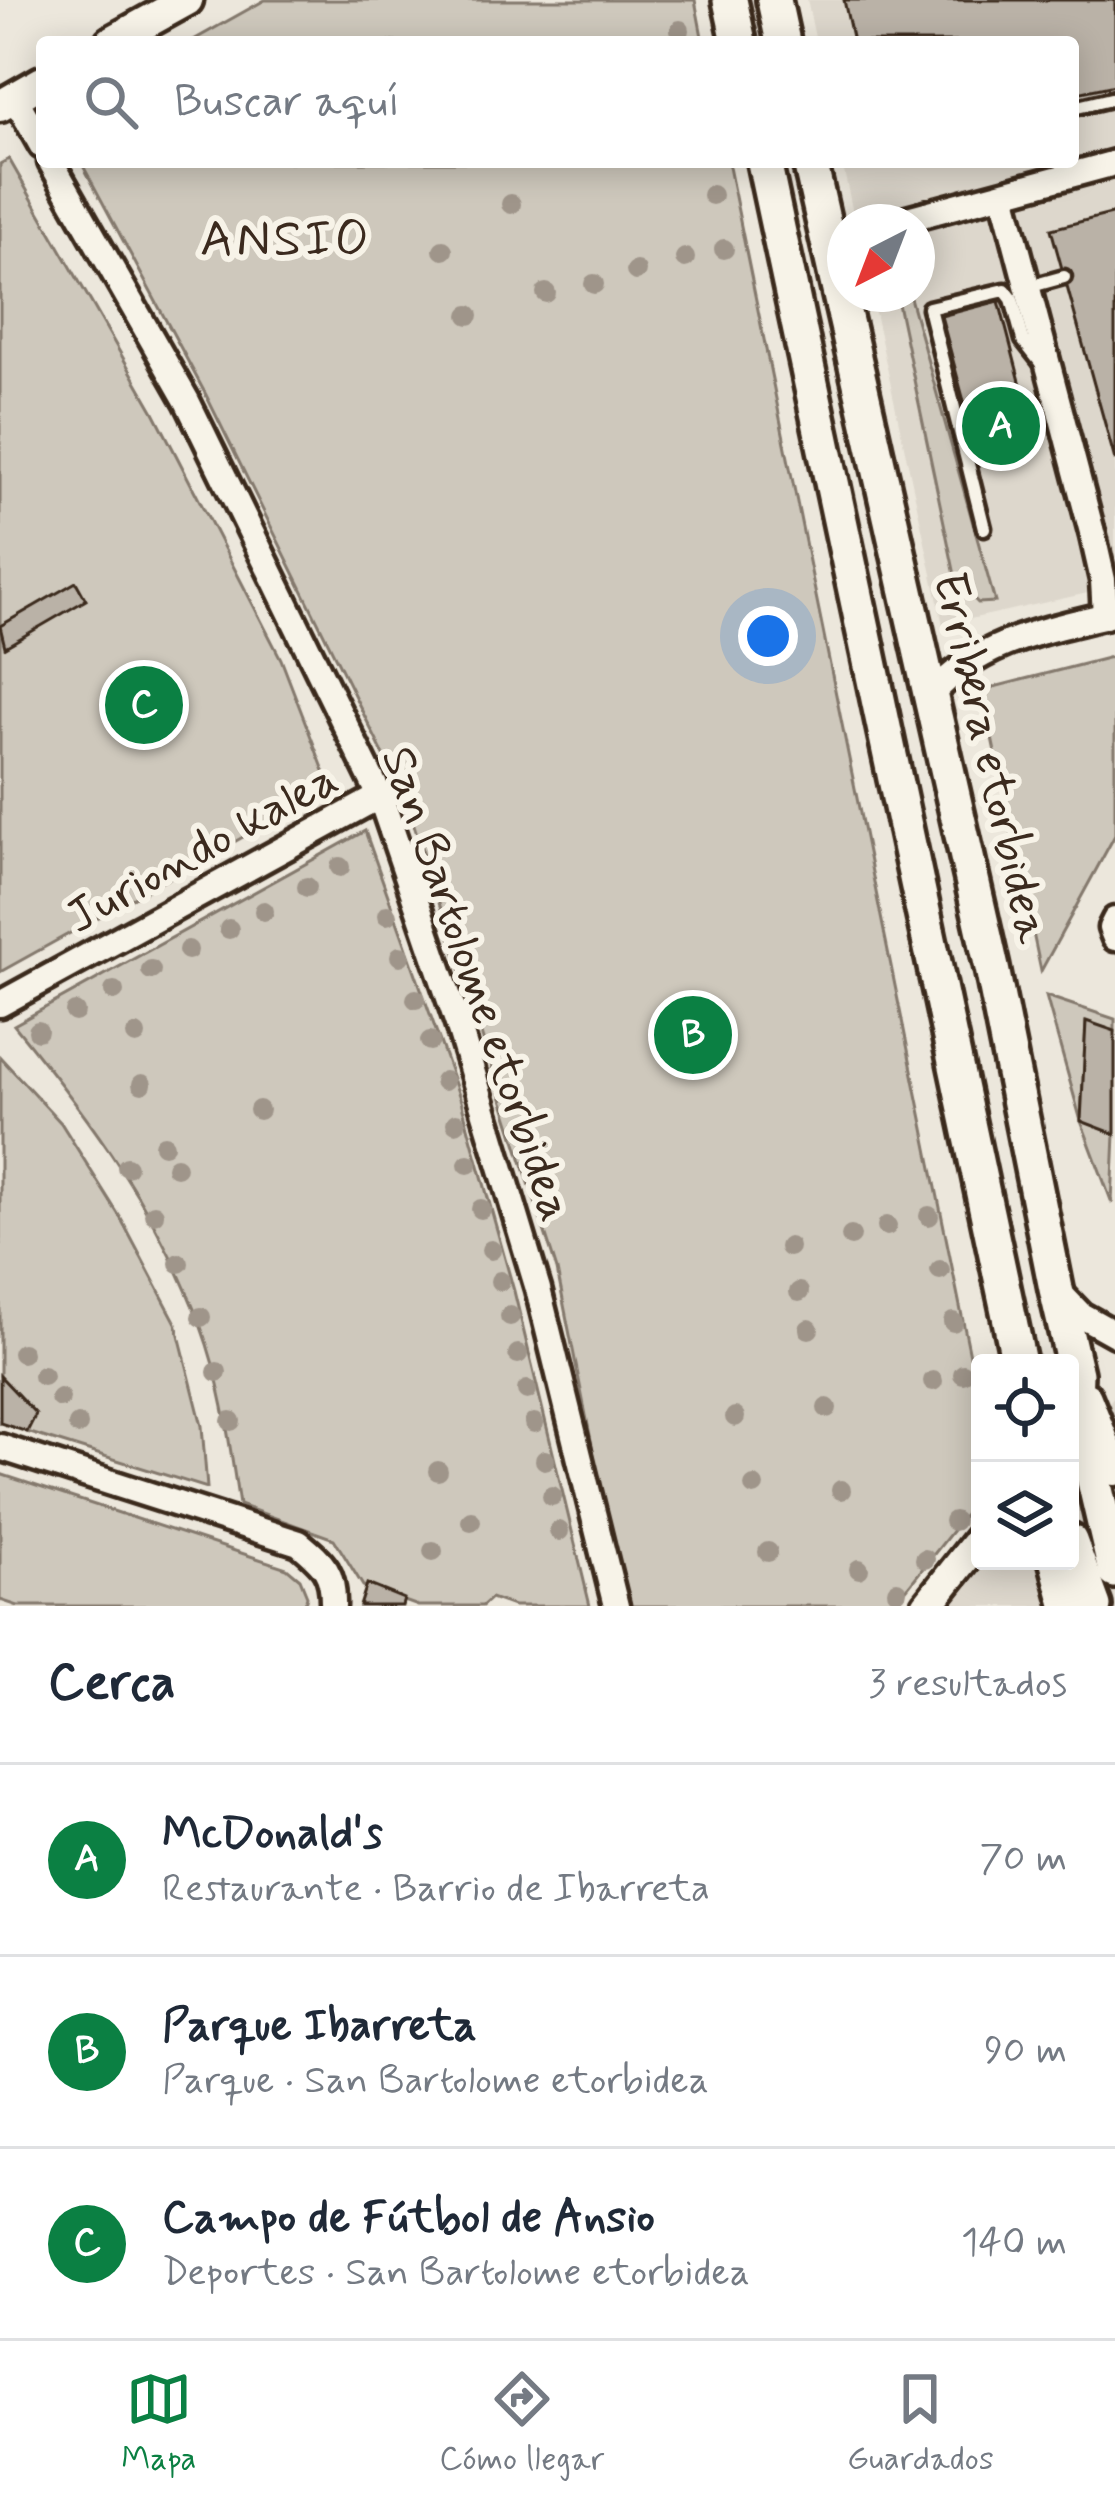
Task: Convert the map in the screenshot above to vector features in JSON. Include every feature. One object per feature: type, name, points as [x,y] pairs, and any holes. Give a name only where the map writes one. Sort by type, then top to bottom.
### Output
[{"type":"main road","points":[[730,0],[738,36]]},
{"type":"main road","points":[[774,0],[782,36]]},
{"type":"main road","name":"Erribera etorbidea","points":[[765,168],[1017,1354]]},
{"type":"main road","name":"Erribera etorbidea","points":[[812,168],[827,204]]},
{"type":"main road","name":"Erribera etorbidea","points":[[852,312],[1071,1354]]},
{"type":"main road","name":"Erribera etorbidea","points":[[1079,1417],[1115,1570]]},
{"type":"main road","points":[[1079,1565],[1094,1606]]},
{"type":"street","points":[[122,36],[187,0]]},
{"type":"street","points":[[36,85],[7,102],[36,138]]},
{"type":"street","points":[[1079,167],[1115,163]]},
{"type":"street","name":"San Bartolome etorbidea","points":[[54,168],[187,401],[380,796],[458,1024],[538,1289],[616,1606]]},
{"type":"street","points":[[935,212],[1003,194],[1049,171]]},
{"type":"street","points":[[930,696],[951,672],[1001,642],[1110,614],[1003,194]]},
{"type":"street","name":"Juriondo kalea","points":[[0,1004],[380,796]]},
{"type":"street","points":[[1115,920],[1111,928],[1115,938]]},
{"type":"street","points":[[1056,1289],[1082,1315],[1115,1334]]},
{"type":"street","name":"Erribera etorbidea","points":[[1079,1381],[1115,1470]]},
{"type":"street","points":[[0,1447],[299,1543],[328,1567],[334,1581],[333,1606]]},
{"type":"street","points":[[927,1606],[971,1553]]},
{"type":"street","points":[[1057,1570],[1066,1606]]},
{"type":"lane","points":[[1079,107],[1115,98]]},
{"type":"lane","points":[[1027,287],[1064,277]]},
{"type":"lane","points":[[984,528],[929,308],[1005,290],[1023,340],[1050,374]]},
{"type":"shaded area","points":[[265,0],[695,0],[702,36],[201,36]]},
{"type":"shaded area","points":[[807,0],[1115,0],[1115,587],[943,625],[875,312],[935,312],[935,204],[851,204],[843,168],[1079,168],[1079,36],[815,36]]},
{"type":"shaded area","points":[[9,159],[154,412],[281,659],[326,776],[326,789],[0,972],[0,164]]},
{"type":"shaded area","points":[[84,168],[729,168],[971,1361],[971,1507],[893,1606],[624,1606],[557,1270],[406,800],[206,395]]},
{"type":"shaded area","points":[[900,312],[914,312],[995,602],[978,603],[956,580]]},
{"type":"shaded area","points":[[1115,656],[1115,835],[1041,971],[982,690]]},
{"type":"shaded area","points":[[365,831],[461,1101],[514,1291],[590,1606],[513,1606],[491,1598],[482,1606],[418,1606],[363,1586],[334,1539],[239,1505],[215,1370],[164,1243],[120,1168],[14,1025]]},
{"type":"shaded area","points":[[1046,996],[1115,1019],[1115,1031],[1086,1022],[1081,1120],[1115,1134],[1112,1203],[1081,1121]]},
{"type":"shaded area","points":[[0,1057],[61,1123],[120,1217],[176,1323],[202,1426],[207,1488],[27,1432],[35,1413],[0,1376]]},
{"type":"shaded area","points":[[1115,1395],[1115,1606],[944,1606],[974,1570],[1079,1570],[1079,1440]]},
{"type":"shaded area","points":[[0,1474],[287,1568],[300,1579],[307,1596],[304,1606],[18,1606],[0,1600]]},
{"type":"building","points":[[844,0],[1115,0],[1115,85],[1079,93],[1079,36],[852,36]]},
{"type":"building","points":[[1115,213],[1115,460],[1051,229]]},
{"type":"building","points":[[999,301],[1033,431],[976,446],[941,316]]},
{"type":"building","points":[[76,582],[86,600],[5,647],[0,626]]},
{"type":"building","points":[[1086,1021],[1115,1031],[1115,1134],[1081,1121]]},
{"type":"building","points":[[0,1376],[36,1414],[27,1432],[0,1423]]},
{"type":"building","points":[[367,1584],[404,1599],[402,1606],[360,1606]]},
{"type":"place","name":"McDonald's","points":[[1001,426]]},
{"type":"place","name":"Campo de Fútbol de Ansio","points":[[144,705]]},
{"type":"place","name":"Parque Ibarreta","points":[[693,1035]]},
{"type":"district","name":"ANSIO","points":[[286,237]]}]
